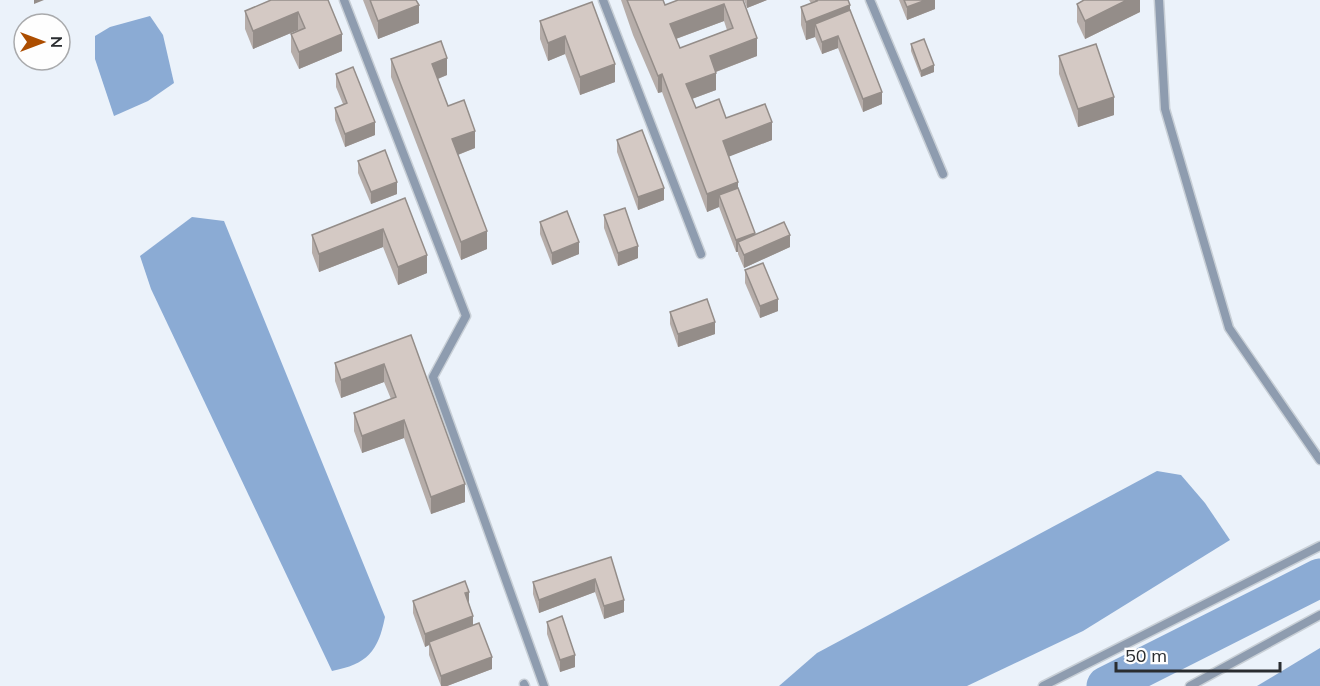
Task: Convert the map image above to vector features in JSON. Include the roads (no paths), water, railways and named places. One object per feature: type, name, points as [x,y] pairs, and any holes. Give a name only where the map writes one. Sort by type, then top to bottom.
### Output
[{"type":"lane","points":[[344,0],[466,316],[434,377],[544,686]]},
{"type":"lane","points":[[603,0],[701,255]]},
{"type":"lane","points":[[870,0],[943,174]]},
{"type":"lane","points":[[1159,0],[1165,110],[1229,328],[1320,460]]},
{"type":"lane","points":[[1043,686],[1320,546]]},
{"type":"lane","points":[[1190,686],[1320,615]]},
{"type":"water","points":[[150,16],[163,35],[174,83],[148,101],[114,116],[95,59],[95,36],[110,27]]},
{"type":"water","points":[[192,217],[224,221],[385,617],[374,648],[354,665],[332,671],[151,289],[140,256]]},
{"type":"water","points":[[1157,471],[1181,475],[1205,503],[1230,540],[1083,631],[967,686],[779,686],[817,653]]},
{"type":"water","points":[[1320,648],[1320,686],[1257,686]]},
{"type":"waterway","points":[[1106,686],[1320,578]]}]
